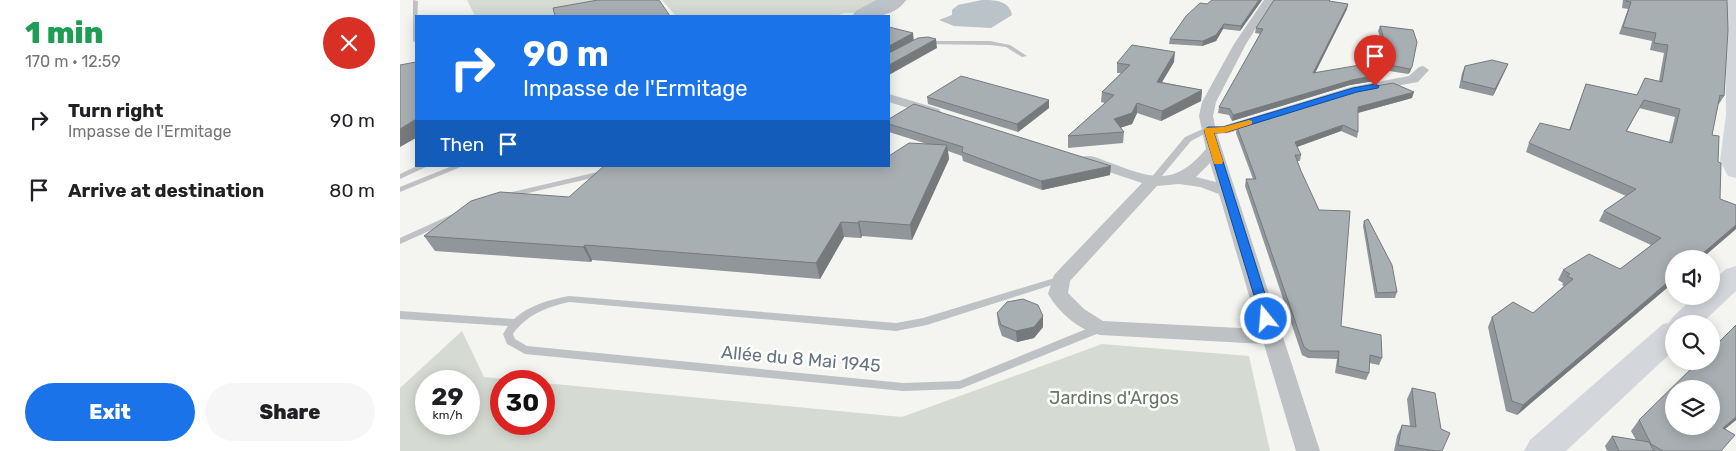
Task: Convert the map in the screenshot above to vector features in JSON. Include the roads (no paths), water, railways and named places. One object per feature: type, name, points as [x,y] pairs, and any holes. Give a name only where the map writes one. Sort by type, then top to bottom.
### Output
[{"type":"main road","points":[[1732,0],[1736,115],[1731,161],[1736,171]]},
{"type":"main road","points":[[1693,315],[1736,275]]},
{"type":"main road","points":[[1542,451],[1665,340]]},
{"type":"street","points":[[877,15],[902,0]]},
{"type":"street","points":[[1269,0],[1240,44],[1209,102],[1206,116],[1208,130],[1308,451]]},
{"type":"street","points":[[1208,130],[1224,130],[1356,90],[1412,79],[1423,70]]},
{"type":"street","points":[[890,98],[945,116]]},
{"type":"street","points":[[1179,180],[1202,163],[1214,149]]},
{"type":"street","points":[[1077,157],[1154,181],[1179,180],[1203,183],[1227,191]]},
{"type":"street","points":[[1154,181],[1061,279],[1058,294],[1065,305],[1080,319],[1100,328],[1272,337]]},
{"type":"lane","points":[[415,1],[415,15]]},
{"type":"lane","points":[[917,45],[931,42],[990,42],[1008,46],[1024,56]]},
{"type":"lane","points":[[1154,181],[1188,139],[1208,130]]},
{"type":"lane","points":[[400,177],[422,167]]},
{"type":"lane","points":[[400,190],[457,167]]},
{"type":"lane","points":[[501,198],[612,171]]},
{"type":"lane","points":[[400,241],[467,211]]},
{"type":"lane","points":[[400,315],[514,323],[545,305],[569,299],[896,326],[923,322],[1061,279]]},
{"type":"lane","name":"Allée du 8 Mai 1945","points":[[514,323],[508,334],[511,341],[525,350],[903,387],[960,385],[1100,328]]},
{"type":"waterway","points":[[867,15],[894,0]]},
{"type":"park label","name":"Jardins d'Argos","points":[[1114,398]]}]
